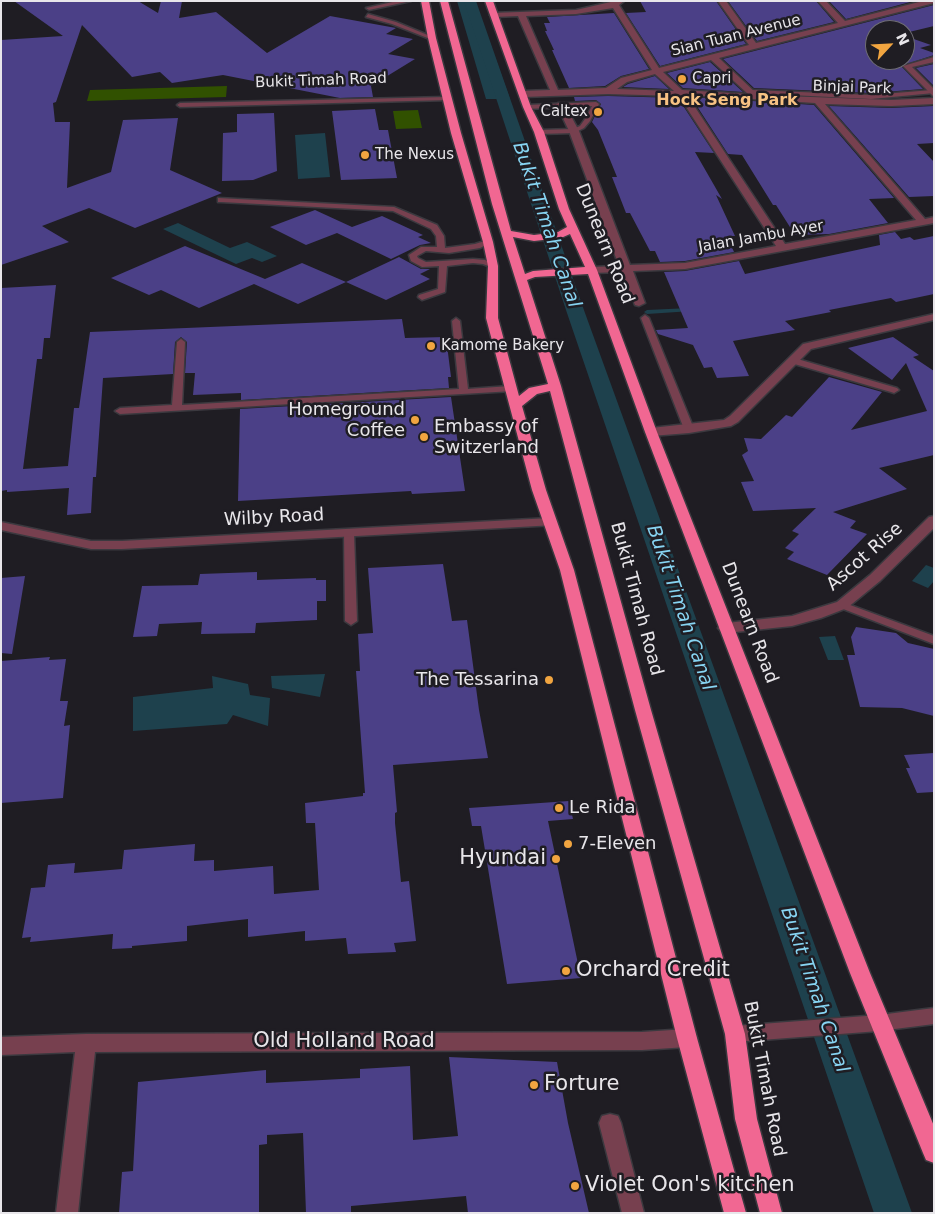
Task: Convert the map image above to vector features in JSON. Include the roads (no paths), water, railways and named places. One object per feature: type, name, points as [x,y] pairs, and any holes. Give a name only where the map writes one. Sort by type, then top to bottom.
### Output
[{"type":"highway","points":[[425,1],[447,99],[476,208],[488,242],[492,266],[492,318],[510,389],[517,404],[539,490],[567,570],[687,1038],[735,1213]]},
{"type":"highway","name":"Bukit Timah Road","points":[[444,1],[506,233],[555,386],[735,1034],[746,1119],[771,1213]]},
{"type":"highway","name":"Dunearn Road","points":[[489,1],[527,107],[539,132],[560,199],[592,270],[651,432],[726,628],[879,1023],[934,1153]]},
{"type":"highway","points":[[452,113],[471,107]]},
{"type":"highway","points":[[506,233],[534,238],[561,235],[573,228]]},
{"type":"highway","points":[[521,279],[533,274],[592,270]]},
{"type":"highway","points":[[517,404],[532,390],[555,386]]},
{"type":"street","points":[[722,1],[754,46]]},
{"type":"street","points":[[822,1],[843,23]]},
{"type":"street","name":"Sian Tuan Avenue","points":[[608,91],[624,80],[657,70],[933,1]]},
{"type":"street","points":[[494,16],[576,12],[618,3],[657,70],[681,92],[782,248]]},
{"type":"street","points":[[521,14],[555,93]]},
{"type":"street","points":[[713,57],[754,95]]},
{"type":"street","points":[[933,95],[908,66],[934,58]]},
{"type":"street","name":"Binjai Park","points":[[523,94],[590,91],[681,92],[891,104],[933,95]]},
{"type":"street","points":[[818,101],[928,221]]},
{"type":"street","name":"Dunearn Road","points":[[562,105],[574,131],[640,303]]},
{"type":"street","name":"Jalan Jambu Ayer","points":[[592,270],[685,266],[928,221]]},
{"type":"street","points":[[651,432],[727,424],[808,346],[934,317]]},
{"type":"street","name":"Ascot Rise","points":[[726,628],[792,621],[816,615],[842,605],[875,578],[934,520]]},
{"type":"street","name":"Wilby Road","points":[[1,526],[91,545],[550,522]]},
{"type":"street","points":[[735,1034],[879,1023],[934,1016]]},
{"type":"street","name":"Old Holland Road","points":[[1,1046],[86,1043],[642,1041],[687,1038]]},
{"type":"street","points":[[66,1213],[86,1043]]},
{"type":"street","points":[[610,1123],[633,1213]]},
{"type":"lane","points":[[369,8],[408,1]]},
{"type":"lane","points":[[368,16],[394,23],[432,38]]},
{"type":"lane","points":[[590,91],[596,104]]},
{"type":"lane","points":[[754,95],[871,97],[933,95]]},
{"type":"lane","name":"Bukit Timah Road","points":[[180,105],[447,99]]},
{"type":"lane","points":[[300,103],[302,114]]},
{"type":"lane","points":[[527,107],[596,104]]},
{"type":"lane","points":[[539,132],[574,131],[585,124],[596,104]]},
{"type":"lane","points":[[184,112],[195,106]]},
{"type":"lane","points":[[221,200],[394,209],[434,227],[440,236],[445,250],[453,255],[453,258],[446,264],[442,290],[422,297]]},
{"type":"lane","points":[[488,242],[477,246],[445,250],[431,248],[413,255],[414,259],[425,265],[479,262],[492,266]]},
{"type":"lane","points":[[645,318],[689,429]]},
{"type":"lane","points":[[456,322],[464,391]]},
{"type":"lane","points":[[177,408],[182,342]]},
{"type":"lane","points":[[794,361],[894,390]]},
{"type":"lane","points":[[120,411],[510,389]]},
{"type":"lane","points":[[349,533],[351,621]]},
{"type":"lane","points":[[842,605],[934,640]]},
{"type":"water","points":[[457,1],[475,1],[510,99],[486,99]]},
{"type":"water","points":[[325,133],[330,177],[298,179],[295,135]]},
{"type":"water","points":[[178,223],[230,248],[247,242],[277,256],[262,262],[252,258],[236,264],[163,229]]},
{"type":"water","points":[[926,565],[934,568],[934,581],[928,588],[912,581]]},
{"type":"water","points":[[835,636],[844,660],[828,660],[819,637]]},
{"type":"water","points":[[325,674],[320,697],[272,688],[271,676]]},
{"type":"water","points":[[212,676],[248,684],[250,695],[270,698],[268,726],[233,715],[227,724],[133,731],[133,697],[213,688]]},
{"type":"waterway","name":"Bukit Timah Canal","points":[[470,1],[576,313],[893,1213]]},
{"type":"waterway","points":[[647,312],[690,310]]},
{"type":"place","name":"Capri","points":[[682,79]]},
{"type":"place","name":"Caltex","points":[[598,112]]},
{"type":"place","name":"The Nexus","points":[[365,155]]},
{"type":"place","name":"Kamome Bakery","points":[[431,346]]},
{"type":"place","name":"Homeground Coffee","points":[[415,420]]},
{"type":"place","name":"Embassy of Switzerland","points":[[424,437]]},
{"type":"place","name":"The Tessarina","points":[[549,680]]},
{"type":"place","name":"Le Rida","points":[[559,808]]},
{"type":"place","name":"7-Eleven","points":[[568,844]]},
{"type":"place","name":"Hyundai","points":[[556,859]]},
{"type":"place","name":"Orchard Credit","points":[[566,971]]},
{"type":"place","name":"Forture","points":[[534,1085]]},
{"type":"place","name":"Violet Oon's kitchen","points":[[575,1186]]},
{"type":"district","name":"Hock Seng Park","points":[[727,101]]}]
